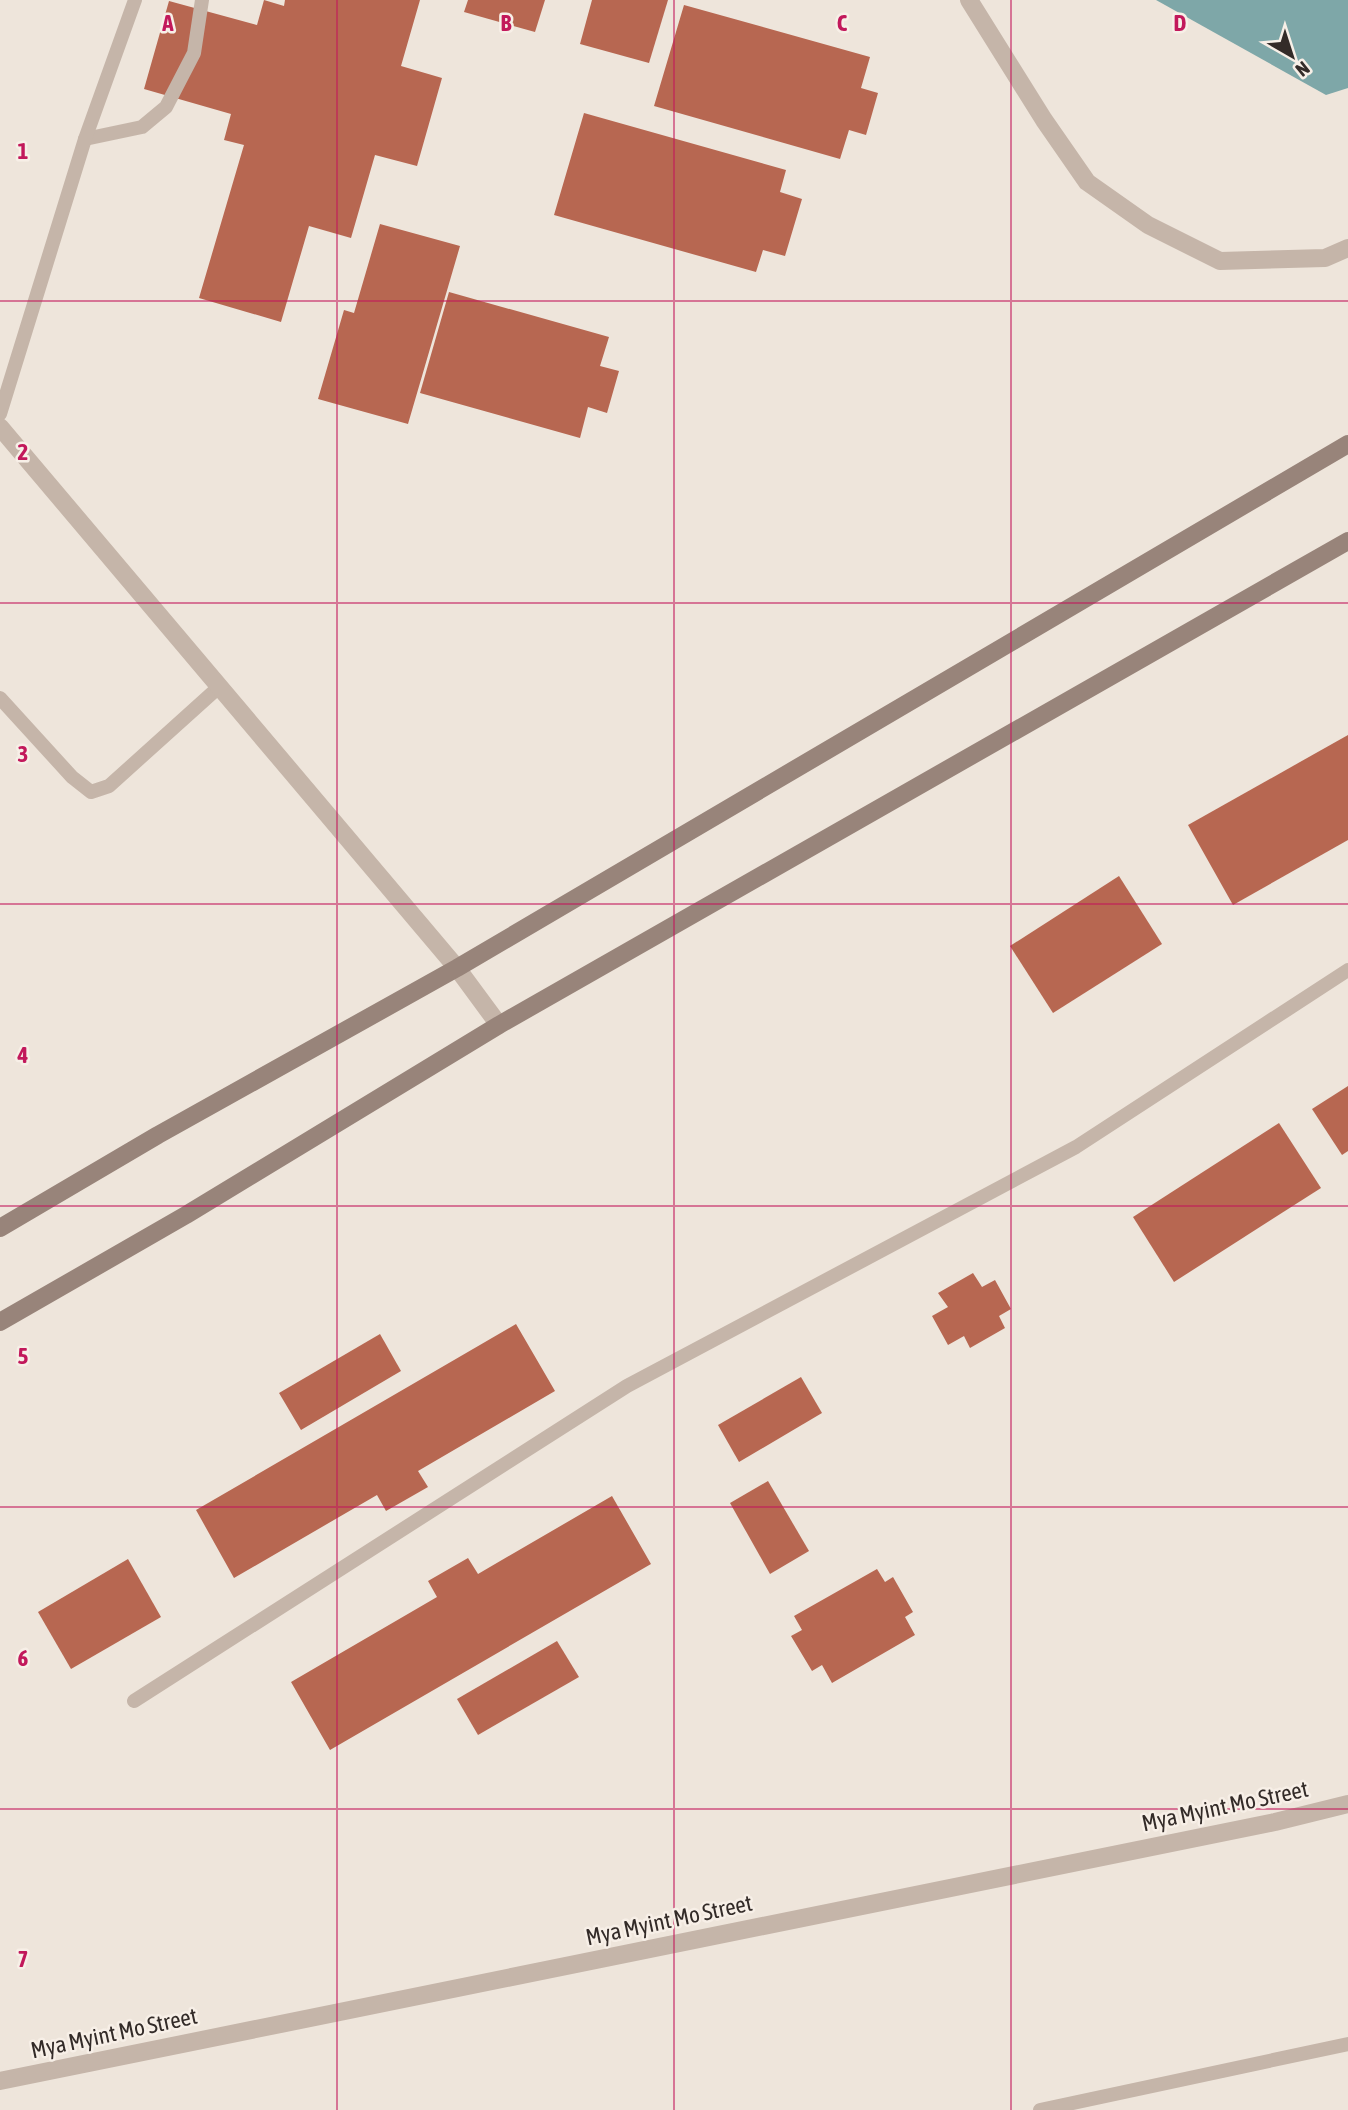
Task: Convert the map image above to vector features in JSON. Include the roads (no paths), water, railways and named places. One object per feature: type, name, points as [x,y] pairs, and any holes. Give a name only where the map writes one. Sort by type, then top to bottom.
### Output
[{"type":"main road","points":[[0,1228],[170,1128],[457,968],[1348,444]]},
{"type":"main road","points":[[0,1322],[186,1215],[499,1025],[1348,541]]},
{"type":"street","points":[[969,0],[1044,120],[1087,182],[1148,225],[1220,261],[1325,258],[1348,248]]},
{"type":"street","points":[[0,427],[457,968],[499,1025]]},
{"type":"street","name":"Mya Myint Mo Street","points":[[0,2081],[1275,1822],[1348,1804]]},
{"type":"lane","points":[[0,414],[85,139],[135,0]]},
{"type":"lane","points":[[85,139],[142,127],[166,107],[194,53],[202,0]]},
{"type":"lane","points":[[0,698],[72,777],[92,792],[109,786],[220,687]]},
{"type":"lane","points":[[134,1701],[627,1386],[1076,1147],[1348,970]]},
{"type":"lane","points":[[1040,2110],[1348,2044]]},
{"type":"water","points":[[1156,0],[1348,0],[1348,88],[1326,95]]}]
